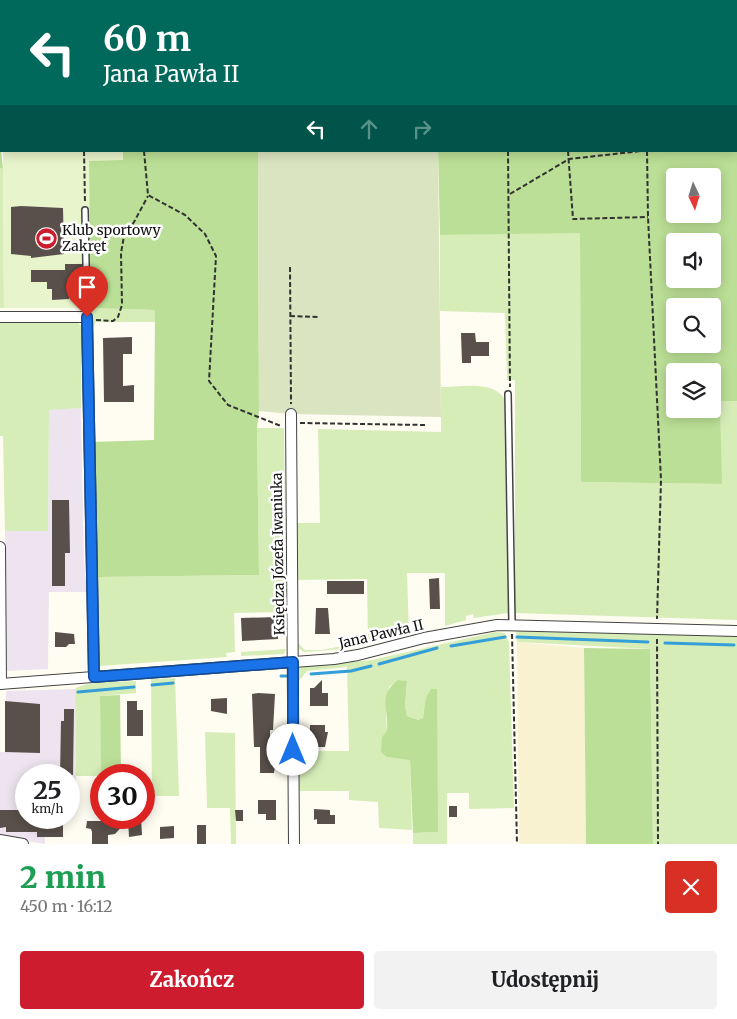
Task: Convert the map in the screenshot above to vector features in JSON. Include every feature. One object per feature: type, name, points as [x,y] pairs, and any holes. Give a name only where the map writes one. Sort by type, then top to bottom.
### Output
[{"type":"street","points":[[0,317],[87,317],[94,677]]},
{"type":"street","name":"Księdza Józefa Iwaniuka","points":[[291,422],[294,844]]},
{"type":"street","points":[[0,547],[0,684]]},
{"type":"street","name":"Jana Pawła II","points":[[0,684],[293,662],[358,655],[424,638],[512,624],[737,631]]},
{"type":"street","points":[[0,840],[23,844]]},
{"type":"lane","points":[[85,210],[87,317]]},
{"type":"lane","points":[[508,394],[512,624]]},
{"type":"path","points":[[84,152],[85,210]]},
{"type":"path","points":[[87,317],[91,320],[113,321],[118,317],[122,305],[120,253],[124,236],[134,222],[148,195],[144,152]]},
{"type":"path","points":[[508,152],[511,385],[508,394]]},
{"type":"path","points":[[568,152],[573,219],[648,217]]},
{"type":"path","points":[[510,194],[569,159],[632,152]]},
{"type":"path","points":[[647,152],[648,217],[661,480],[657,628],[658,844]]},
{"type":"path","points":[[148,195],[185,215],[205,234],[216,256],[210,381],[228,405],[291,422],[426,425]]},
{"type":"path","points":[[290,267],[291,422]]},
{"type":"path","points":[[290,316],[319,317]]},
{"type":"path","points":[[512,624],[517,844]]},
{"type":"shaded area","points":[[81,408],[84,561],[87,592],[49,592],[48,669],[6,671],[5,531],[48,531],[49,409]]},
{"type":"shaded area","points":[[517,642],[584,648],[586,844],[519,844]]},
{"type":"shaded area","points":[[75,689],[76,764],[15,764],[15,829],[44,829],[45,844],[0,836],[0,752],[5,752],[6,691]]},
{"type":"green space","points":[[0,152],[1,152],[3,169],[0,168]]},
{"type":"green space","name":"Klub sportowy Zakręt","points":[[3,152],[123,152],[123,160],[89,161],[90,308],[4,308]]},
{"type":"green space","points":[[123,152],[258,152],[259,411],[257,428],[259,575],[98,577],[94,557],[92,442],[154,440],[155,310],[90,308],[89,160],[122,160]]},
{"type":"green space","points":[[258,152],[438,152],[441,417],[291,414],[259,411]]},
{"type":"green space","points":[[438,152],[737,152],[737,401],[721,401],[721,363],[666,363],[666,418],[720,418],[722,484],[581,482],[580,233],[440,235]]},
{"type":"green space","points":[[0,168],[3,169],[4,308],[0,308]]},
{"type":"green space","points":[[580,232],[581,482],[721,484],[721,400],[737,401],[737,620],[515,613],[515,380],[507,380],[505,313],[440,311],[440,235]]},
{"type":"green space","points":[[90,308],[155,310],[155,322],[96,322],[93,328]]},
{"type":"green space","points":[[0,323],[78,323],[82,327],[81,408],[49,410],[48,531],[5,531],[3,436],[0,436]]},
{"type":"green space","points":[[441,387],[484,387],[499,392],[504,398],[508,613],[474,618],[473,614],[466,616],[466,620],[445,626],[445,573],[407,573],[409,633],[398,636],[397,632],[390,634],[392,637],[376,642],[375,639],[370,640],[370,643],[364,645],[363,642],[368,641],[367,579],[297,580],[296,523],[320,523],[318,429],[441,432]]},
{"type":"green space","points":[[257,428],[284,428],[286,612],[234,613],[235,652],[226,653],[227,657],[100,666],[98,577],[259,575]]},
{"type":"green space","points":[[516,629],[737,636],[737,844],[653,844],[650,649],[517,642]]},
{"type":"green space","points":[[495,632],[505,633],[509,642],[514,808],[469,809],[469,793],[447,793],[447,844],[413,844],[413,833],[438,832],[424,709],[423,718],[418,720],[407,716],[405,706],[407,682],[399,680],[389,687],[386,713],[387,730],[382,737],[387,757],[410,759],[412,830],[379,828],[378,802],[349,800],[349,791],[299,791],[299,751],[349,751],[347,667],[307,671],[298,682],[298,669],[300,667],[372,660]]},
{"type":"green space","points":[[298,643],[305,650],[321,650],[354,644],[354,648],[304,652],[298,648]]},
{"type":"green space","points":[[584,648],[650,649],[653,844],[586,844]]},
{"type":"green space","points":[[286,649],[284,654],[241,656],[241,652]]},
{"type":"green space","points":[[175,678],[179,796],[155,796],[155,764],[152,764],[151,679]]},
{"type":"green space","points":[[398,680],[407,681],[405,706],[407,716],[418,720],[423,718],[426,698],[431,689],[437,689],[438,832],[413,833],[410,760],[387,757],[381,752],[382,737],[387,730],[386,697],[388,691]]},
{"type":"green space","points":[[136,681],[136,693],[100,696],[101,764],[90,764],[90,776],[80,776],[80,764],[76,764],[75,689],[79,686],[95,683]]},
{"type":"green space","points":[[120,695],[121,764],[101,764],[100,696]]},
{"type":"green space","points":[[205,732],[235,733],[236,844],[231,844],[230,808],[207,808]]},
{"type":"building","points":[[11,207],[63,208],[64,254],[31,258],[31,256],[11,254]]},
{"type":"building","points":[[65,264],[82,264],[82,291],[69,291],[69,299],[52,300],[52,289],[47,289],[47,282],[31,282],[31,270],[65,270]]},
{"type":"building","points":[[461,333],[475,333],[476,342],[489,342],[489,356],[471,356],[471,363],[462,363]]},
{"type":"building","points":[[132,337],[132,354],[123,354],[123,386],[134,385],[134,402],[104,402],[103,338]]},
{"type":"building","points":[[52,500],[69,500],[70,553],[65,553],[65,586],[52,586]]},
{"type":"building","points":[[439,578],[440,609],[430,609],[429,579]]},
{"type":"building","points":[[327,581],[364,581],[364,594],[327,594]]},
{"type":"building","points":[[316,608],[328,608],[330,634],[315,634]]},
{"type":"building","points":[[277,617],[278,639],[242,641],[241,618]]},
{"type":"building","points":[[55,632],[74,634],[75,644],[69,644],[66,647],[55,647]]},
{"type":"building","points":[[322,680],[322,693],[328,693],[328,706],[310,706],[310,688],[314,688]]},
{"type":"building","points":[[252,694],[275,694],[273,730],[270,730],[270,759],[276,759],[274,773],[260,773],[260,747],[254,747]]},
{"type":"building","points":[[227,698],[227,714],[211,711],[211,699]]},
{"type":"building","points":[[5,701],[40,704],[40,753],[5,752]]},
{"type":"building","points":[[127,701],[137,701],[137,710],[143,710],[143,736],[127,736]]},
{"type":"building","points":[[64,709],[74,709],[73,764],[60,764],[61,721],[64,721]]},
{"type":"building","points":[[310,725],[325,725],[325,732],[328,732],[325,747],[307,747],[307,737],[310,737]]},
{"type":"building","points":[[258,800],[276,800],[276,820],[266,820],[266,814],[258,814]]},
{"type":"building","points":[[449,806],[457,806],[457,817],[449,817]]},
{"type":"building","points":[[314,809],[330,810],[330,815],[335,815],[335,824],[317,824],[317,819],[314,820]]},
{"type":"building","points":[[0,810],[15,810],[15,829],[63,829],[63,837],[37,837],[37,832],[6,832],[6,827],[0,828]]},
{"type":"building","points":[[235,810],[243,810],[243,821],[236,821]]},
{"type":"building","points":[[87,821],[90,821],[90,829],[86,828]]},
{"type":"building","points":[[197,825],[206,825],[206,844],[197,844]]},
{"type":"building","points":[[174,826],[174,838],[160,839],[160,827]]},
{"type":"building","points":[[91,829],[120,829],[115,834],[108,835],[108,844],[92,844]]},
{"type":"building","points":[[129,829],[142,829],[142,835],[129,837]]},
{"type":"waterway","points":[[451,646],[505,637]]},
{"type":"waterway","points":[[517,637],[648,642]]},
{"type":"waterway","points":[[665,643],[734,645]]},
{"type":"waterway","points":[[379,664],[437,648]]},
{"type":"waterway","points":[[311,674],[351,671],[371,666]]},
{"type":"waterway","points":[[281,676],[286,676]]},
{"type":"waterway","points":[[152,685],[173,683]]},
{"type":"waterway","points":[[78,692],[134,687]]},
{"type":"place","name":"Klub sportowy Zakręt","points":[[46,238]]},
{"type":"route","points":[[87,317],[94,677],[293,662],[293,750]]}]
